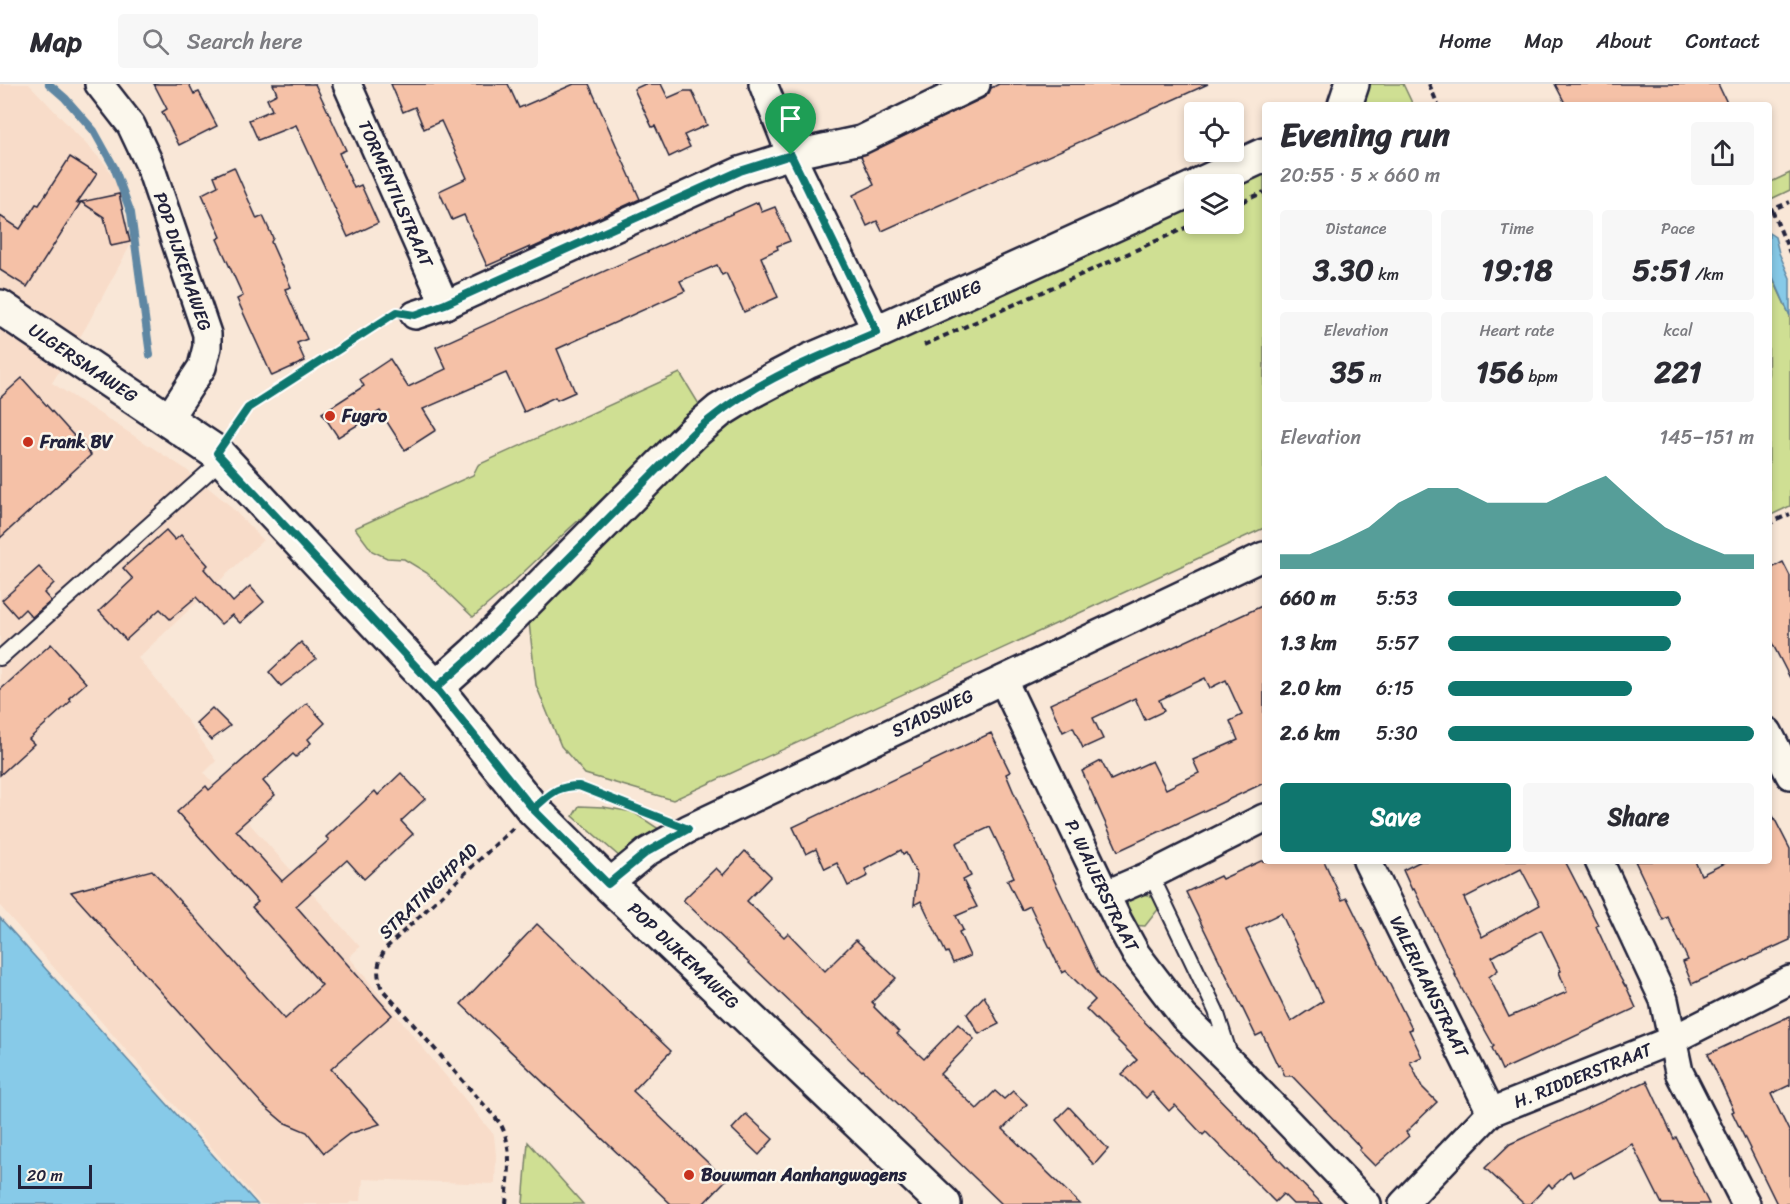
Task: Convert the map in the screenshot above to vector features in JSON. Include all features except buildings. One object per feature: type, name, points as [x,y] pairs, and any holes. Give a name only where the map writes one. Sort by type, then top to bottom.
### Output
[{"type":"street","name":"POP DIJKEMAWEG","points":[[99,84],[131,125],[149,163],[207,333],[207,347],[202,367],[168,419],[220,456],[436,688],[533,809],[608,884],[944,1204]]},
{"type":"street","name":"TORMENTILSTRAAT","points":[[347,84],[445,304]]},
{"type":"street","points":[[763,84],[791,155],[877,332]]},
{"type":"street","points":[[415,315],[445,304],[740,171],[791,155],[861,140],[976,84]]},
{"type":"street","points":[[1346,102],[1352,84]]},
{"type":"street","points":[[1223,174],[1262,156]]},
{"type":"street","name":"AKELEIWEG","points":[[436,688],[482,646],[693,433],[719,411],[792,369],[1184,193]]},
{"type":"street","name":"ULGERSMAWEG","points":[[0,307],[168,419]]},
{"type":"street","name":"STADSWEG","points":[[608,884],[647,852],[688,829],[1262,557]]},
{"type":"street","name":"P. WAIJERSTRAAT","points":[[1003,680],[1127,939],[1158,984],[1184,1017],[1366,1204]]},
{"type":"street","points":[[1772,740],[1790,775]]},
{"type":"street","points":[[1107,894],[1151,875],[1262,819]]},
{"type":"street","name":"VALERIAANSTRAAT","points":[[1367,864],[1491,1112]]},
{"type":"street","points":[[1600,864],[1664,1000],[1679,1072],[1746,1204]]},
{"type":"street","name":"H. RIDDERSTRAAT","points":[[1403,1204],[1491,1112],[1672,1040],[1790,981]]},
{"type":"lane","points":[[0,658],[220,456]]},
{"type":"lane","name":"P. WAIJERSTRAAT","points":[[1151,875],[1216,1011],[1236,1068]]},
{"type":"path","points":[[1429,84],[1437,102]]},
{"type":"path","points":[[1244,201],[1262,193]]},
{"type":"path","points":[[1772,210],[1790,202]]},
{"type":"path","points":[[1772,215],[1790,253]]},
{"type":"path","points":[[220,456],[248,408],[397,312],[415,315]]},
{"type":"path","points":[[1772,522],[1790,514]]},
{"type":"path","name":"STRATINGHPAD","points":[[506,1204],[510,1152],[500,1123],[382,989],[378,979],[380,957],[386,948],[557,789],[579,786],[688,829]]},
{"type":"shaded area","points":[[0,84],[29,84],[106,165],[119,189],[131,244],[86,327],[52,383],[184,468],[227,503],[263,540],[138,658],[172,699],[216,761],[204,773],[360,947],[349,957],[494,1135],[495,1184],[363,1179],[361,1201],[353,1201],[349,1204],[261,1204],[0,906]]},
{"type":"green space","points":[[1361,84],[1403,84],[1412,102],[1353,102]]},
{"type":"green space","points":[[1262,164],[1262,529],[673,800],[585,774],[561,746],[536,685],[529,622],[716,428],[759,397],[1184,202],[1184,234],[1244,234],[1244,177]]},
{"type":"green space","points":[[1790,173],[1790,190],[1772,199],[1772,182]]},
{"type":"green space","points":[[1772,277],[1790,316],[1790,506],[1772,515]]},
{"type":"green space","points":[[680,373],[702,409],[473,617],[427,573],[404,559],[387,558],[372,551],[355,528],[473,475],[478,465]]},
{"type":"green space","points":[[579,806],[633,812],[665,833],[628,864],[573,816]]},
{"type":"green space","points":[[1139,894],[1152,897],[1160,907],[1145,926],[1130,925],[1126,910],[1129,900]]},
{"type":"green space","points":[[528,1142],[583,1204],[523,1204]]},
{"type":"water","points":[[1772,235],[1775,237],[1790,278],[1790,316],[1772,275]]},
{"type":"water","points":[[0,918],[257,1204],[0,1204]]},
{"type":"waterway","points":[[49,84],[65,98],[94,131],[114,167],[131,213],[150,355]]},
{"type":"place","name":"Fugro","points":[[330,416]]},
{"type":"place","name":"Frank BV","points":[[28,442]]},
{"type":"place","name":"Bouwman Aanhangwagens","points":[[689,1175]]},
{"type":"route","points":[[791,155],[740,171],[445,304],[415,315],[397,312],[248,408],[217,453],[436,688],[533,809],[608,884],[647,852],[688,829],[579,786],[557,789],[533,809],[485,748],[436,688],[474,654],[693,433],[719,411],[809,361],[877,332],[791,155]]}]
